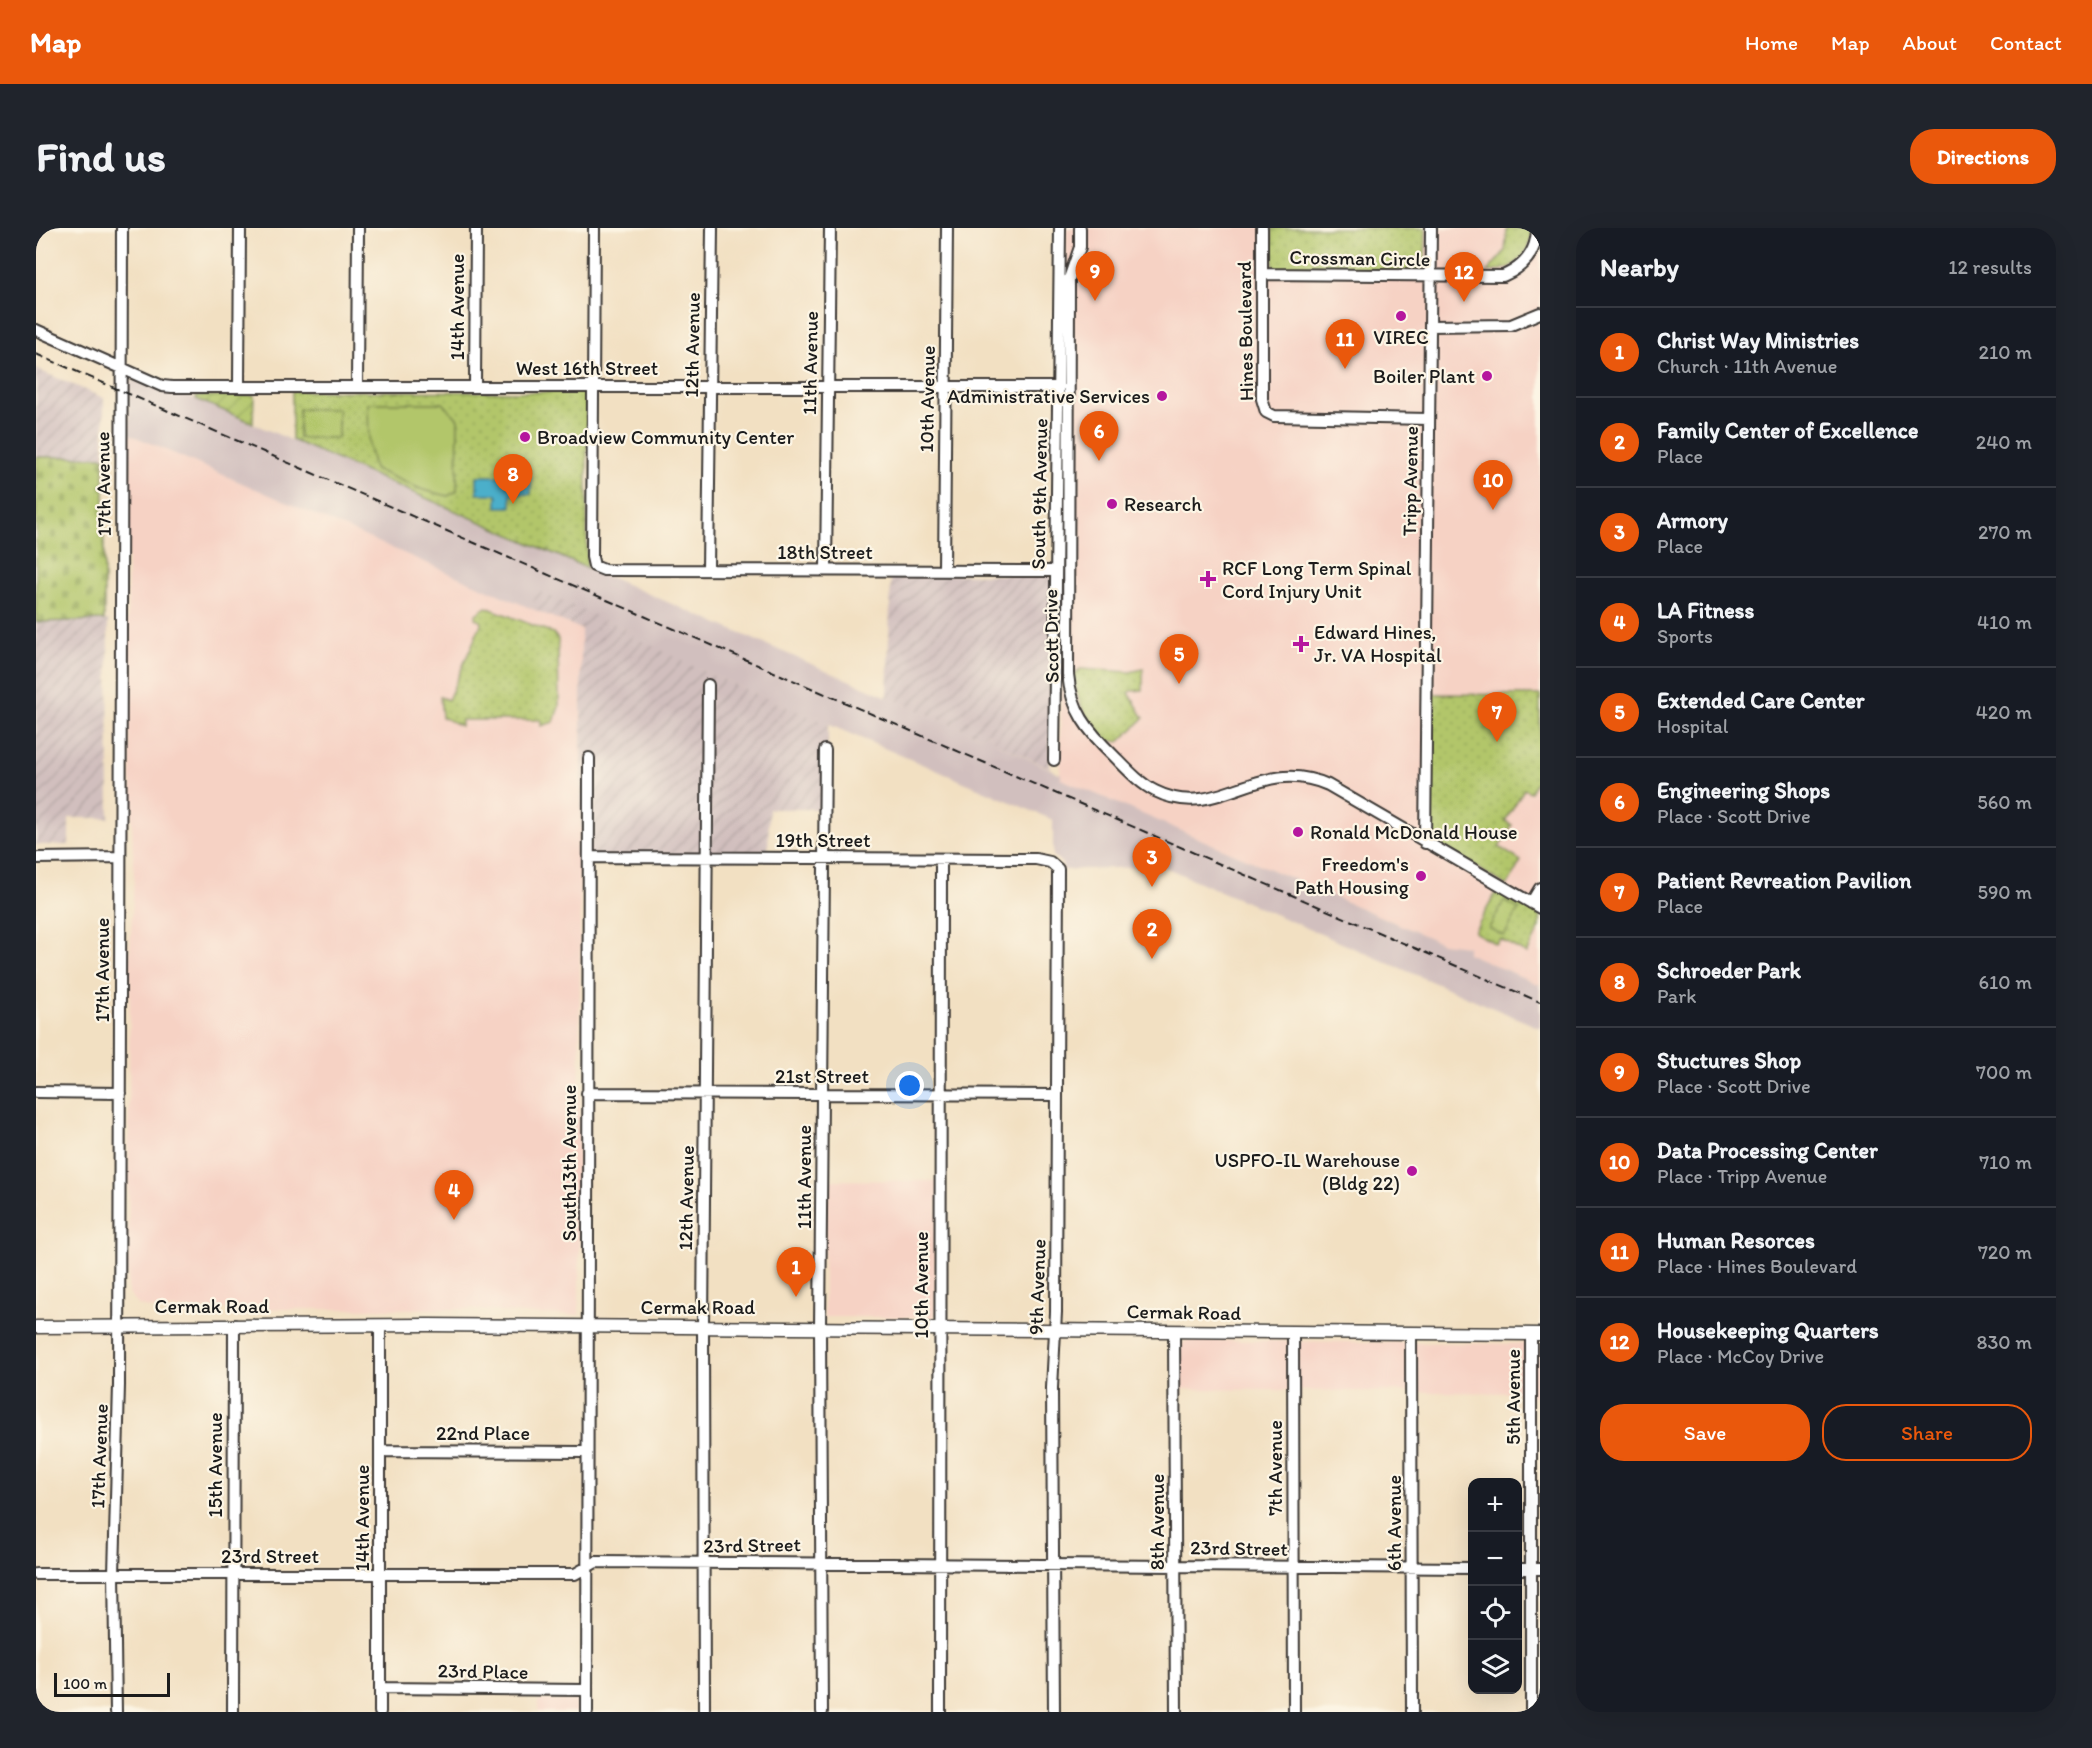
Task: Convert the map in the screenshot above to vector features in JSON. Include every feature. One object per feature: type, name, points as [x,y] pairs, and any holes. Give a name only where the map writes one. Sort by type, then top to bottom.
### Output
[{"type":"main road","name":"Cermak Road","points":[[36,1327],[380,1325],[1535,1334]]},
{"type":"street","name":"17th Avenue","points":[[116,1712],[114,1574],[119,1327],[122,228]]},
{"type":"street","points":[[239,387],[240,228]]},
{"type":"street","points":[[357,387],[358,228]]},
{"type":"street","name":"14th Avenue","points":[[475,387],[476,228]]},
{"type":"street","points":[[593,386],[594,228]]},
{"type":"street","name":"12th Avenue","points":[[708,570],[712,228]]},
{"type":"street","name":"11th Avenue","points":[[826,570],[830,228]]},
{"type":"street","name":"10th Avenue","points":[[944,570],[947,228]]},
{"type":"street","name":"South 9th Avenue","points":[[1054,760],[1060,228]]},
{"type":"street","name":"Scott Drive","points":[[1080,228],[1080,247],[1069,279],[1068,652],[1069,687],[1079,717],[1094,737],[1138,780],[1163,795],[1201,800],[1271,777],[1308,777],[1328,785],[1536,906]]},
{"type":"street","name":"Hines Boulevard","points":[[1262,228],[1262,399],[1266,412],[1274,416],[1429,419]]},
{"type":"street","name":"Tripp Avenue","points":[[1425,843],[1431,228]]},
{"type":"street","name":"Crossman Circle","points":[[1262,274],[1493,277],[1511,273],[1524,264],[1534,250],[1537,228]]},
{"type":"street","points":[[1430,326],[1511,325],[1540,313]]},
{"type":"street","name":"West 16th Street","points":[[36,330],[162,386],[1059,387]]},
{"type":"street","name":"18th Street","points":[[593,386],[592,557],[594,566],[604,570],[1056,571]]},
{"type":"street","name":"12th Avenue","points":[[704,1712],[703,1327],[708,685]]},
{"type":"street","name":"11th Avenue","points":[[822,1712],[820,1328],[825,750]]},
{"type":"street","name":"South13th Avenue","points":[[586,1712],[589,758]]},
{"type":"street","name":"19th Street","points":[[589,857],[1036,859],[1055,865]]},
{"type":"street","points":[[36,858],[120,858]]},
{"type":"street","name":"10th Avenue","points":[[940,1712],[938,1329],[941,859]]},
{"type":"street","name":"9th Avenue","points":[[1054,1712],[1054,1330],[1060,880],[1055,865]]},
{"type":"street","points":[[1536,906],[1540,888]]},
{"type":"street","points":[[36,1092],[120,1092]]},
{"type":"street","name":"21st Street","points":[[587,1093],[1057,1095]]},
{"type":"street","name":"14th Avenue","points":[[380,1325],[380,1712]]},
{"type":"street","name":"15th Avenue","points":[[233,1712],[234,1326]]},
{"type":"street","name":"8th Avenue","points":[[1174,1331],[1176,1712]]},
{"type":"street","name":"7th Avenue","points":[[1293,1332],[1294,1712]]},
{"type":"street","name":"6th Avenue","points":[[1412,1333],[1412,1712]]},
{"type":"street","name":"5th Avenue","points":[[1531,1712],[1535,1569],[1535,1334]]},
{"type":"street","name":"22nd Place","points":[[380,1451],[586,1452]]},
{"type":"street","name":"23rd Street","points":[[36,1574],[576,1574],[596,1563],[821,1562],[1468,1568]]},
{"type":"street","name":"23rd Place","points":[[380,1688],[586,1690]]},
{"type":"shaded area","name":"Edward Hines, Jr. VA Hospital","points":[[1066,228],[1540,228],[1540,985],[1467,953],[1467,946],[1442,943],[1060,779]]},
{"type":"shaded area","points":[[36,369],[104,398],[104,457],[36,457]]},
{"type":"shaded area","points":[[136,379],[196,399],[981,737],[987,732],[998,744],[1061,774],[1061,779],[1442,943],[1467,946],[1467,953],[1540,985],[1540,1028],[1162,866],[1064,870],[1061,862],[1053,856],[1053,820],[703,671],[632,636],[633,632],[538,591],[530,608],[129,434],[129,383]]},
{"type":"shaded area","points":[[129,434],[581,629],[579,1315],[523,1314],[472,1309],[154,1309],[139,1306],[128,1292],[130,951],[134,879],[127,678]]},
{"type":"shaded area","points":[[891,574],[1052,575],[1050,768],[998,744],[987,732],[981,737],[887,697]]},
{"type":"shaded area","points":[[538,590],[633,632],[703,671],[828,724],[827,809],[769,809],[768,860],[581,858],[581,629],[530,608]]},
{"type":"shaded area","points":[[108,620],[109,818],[69,818],[69,845],[36,845],[36,622]]},
{"type":"shaded area","points":[[824,1180],[938,1181],[935,1317],[824,1317]]},
{"type":"shaded area","points":[[1187,1340],[1540,1344],[1540,1399],[1520,1393],[1178,1389],[1179,1346]]},
{"type":"shaded area","points":[[538,1700],[577,1700],[577,1712],[538,1712]]},
{"type":"green space","points":[[1272,228],[1426,228],[1424,271],[1273,270]]},
{"type":"green space","points":[[1507,228],[1533,228],[1525,254],[1506,269],[1487,272],[1505,251]]},
{"type":"green space","points":[[292,391],[587,392],[587,568],[292,440]]},
{"type":"green space","points":[[254,395],[253,423],[196,399],[196,396]]},
{"type":"green space","points":[[368,403],[443,403],[458,419],[457,491],[448,496],[423,490],[374,469],[369,446]]},
{"type":"green space","points":[[299,409],[338,409],[338,438],[299,438]]},
{"type":"green space","points":[[36,457],[104,457],[104,620],[36,622]]},
{"type":"green space","points":[[486,607],[553,633],[558,639],[559,707],[554,722],[541,726],[541,720],[461,720],[461,726],[442,717],[440,697],[448,700],[482,622],[475,618],[476,614]]},
{"type":"green space","points":[[1080,669],[1130,672],[1143,669],[1143,690],[1129,693],[1144,718],[1119,742],[1108,740],[1099,733],[1083,710],[1074,675]]},
{"type":"green space","points":[[1431,694],[1540,695],[1540,774],[1530,792],[1524,789],[1505,821],[1512,825],[1499,847],[1521,861],[1507,886],[1438,844],[1430,823]]},
{"type":"green space","points":[[1497,891],[1540,915],[1540,927],[1527,954],[1500,939],[1496,944],[1474,932]]},
{"type":"green space","points":[[1504,901],[1519,909],[1504,936],[1489,928]]},
{"type":"water","points":[[477,476],[531,476],[531,494],[511,494],[511,507],[497,507],[497,494],[477,494]]},
{"type":"railway","points":[[36,354],[1540,1002]]},
{"type":"place","name":"Stuctures Shop","points":[[1095,301]]},
{"type":"place","name":"Housekeeping Quarters","points":[[1464,302]]},
{"type":"place","name":"VIREC","points":[[1401,316]]},
{"type":"place","name":"Human Resorces","points":[[1345,369]]},
{"type":"place","name":"Boiler Plant","points":[[1487,376]]},
{"type":"place","name":"Administrative Services","points":[[1162,396]]},
{"type":"place","name":"Broadview Community Center","points":[[525,437]]},
{"type":"place","name":"Engineering Shops","points":[[1099,461]]},
{"type":"place","name":"Schroeder Park","points":[[513,504]]},
{"type":"place","name":"Research","points":[[1112,504]]},
{"type":"place","name":"Data Processing Center","points":[[1493,510]]},
{"type":"place","name":"RCF Long Term Spinal Cord Injury Unit","points":[[1208,579]]},
{"type":"place","name":"Edward Hines, Jr. VA Hospital","points":[[1301,644]]},
{"type":"place","name":"Extended Care Center","points":[[1179,684]]},
{"type":"place","name":"Patient Revreation Pavilion","points":[[1497,742]]},
{"type":"place","name":"Ronald McDonald House","points":[[1298,832]]},
{"type":"place","name":"Freedom's Path Housing","points":[[1421,876]]},
{"type":"place","name":"Armory","points":[[1152,887]]},
{"type":"place","name":"Family Center of Excellence","points":[[1152,959]]},
{"type":"place","name":"USPFO-IL Warehouse (Bldg 22)","points":[[1412,1171]]},
{"type":"place","name":"LA Fitness","points":[[454,1220]]},
{"type":"place","name":"Christ Way Ministries","points":[[796,1297]]}]
